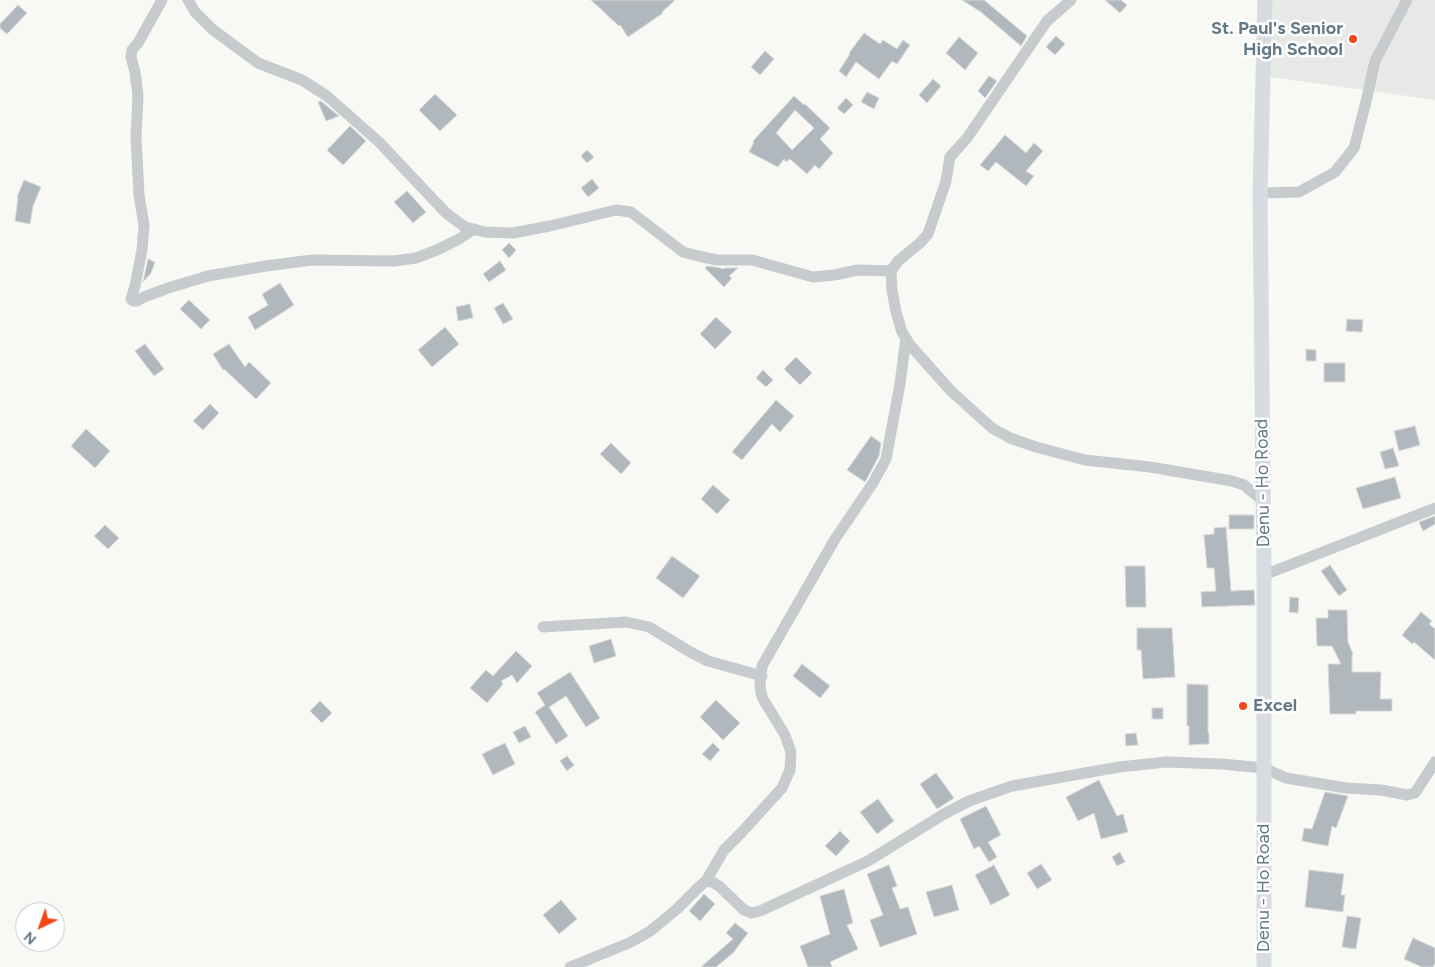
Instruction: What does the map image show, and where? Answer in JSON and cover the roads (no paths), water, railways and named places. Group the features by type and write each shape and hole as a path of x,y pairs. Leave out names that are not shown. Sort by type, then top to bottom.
{"main road":[{"name":"Denu - Ho Road","path":"1264,967 1264,575 1260,193 1265,0"}],"street":[{"path":"162,0 138,43 132,50 131,56 138,96 136,137 139,194 144,225 142,250 131,299 133,301 208,276 266,266 312,260 394,261 416,258 437,250 474,229"},
{"path":"188,0 195,12 212,29 258,63 302,80 327,96 379,142 446,213 465,227 484,232 513,233 616,210 631,212 683,252 698,256 717,260 752,260 813,278 858,270 891,271"},
{"path":"1071,0 1046,21 966,138 950,157 946,181 928,234 891,271 892,290 902,332 951,391 992,428 1010,438 1085,460 1150,467 1232,481 1244,485 1263,501"},
{"path":"1260,193 1299,192 1335,172 1354,148 1374,62 1407,0"},
{"path":"570,967 629,943 649,932 677,909 706,881 724,850 782,788 790,770 790,752 786,735 761,693 762,666 835,540 873,483 886,459 900,384 906,338"},
{"path":"1264,575 1435,508"},
{"path":"543,627 626,622 650,627 708,661 762,676"},
{"path":"706,881 719,886 744,910 752,913 760,911 868,861 944,814 969,801 1012,786 1119,767 1166,762 1264,768 1286,778 1346,788 1381,790 1407,795 1415,793 1435,762"}],"place":[{"name":"St. Paul's Senior High School","path":"1353,39"},
{"name":"Excel","path":"1243,706"}]}
